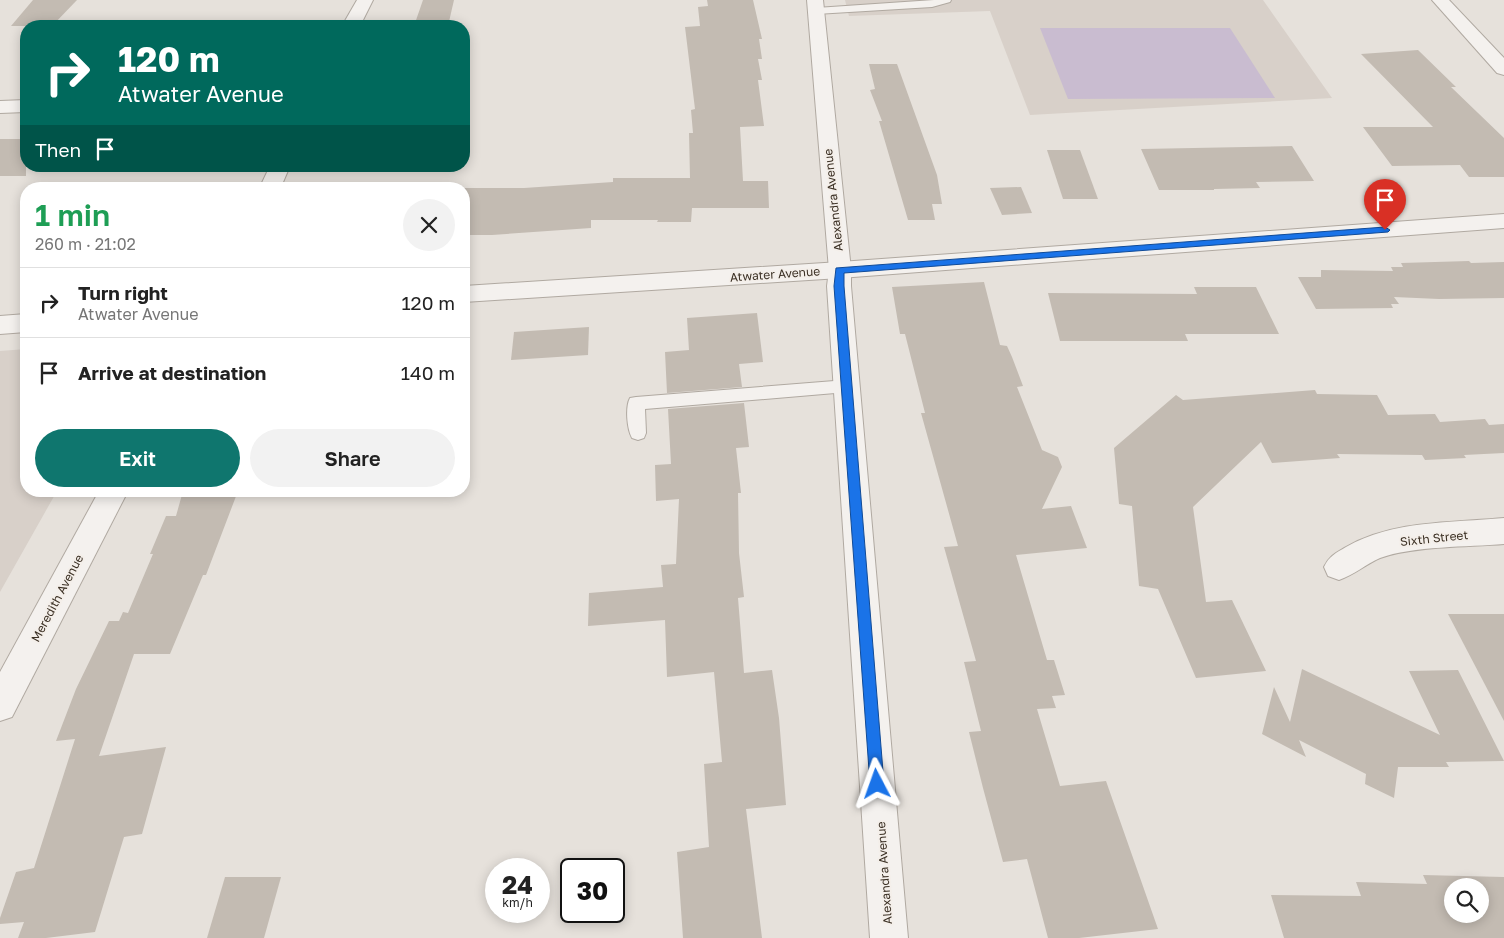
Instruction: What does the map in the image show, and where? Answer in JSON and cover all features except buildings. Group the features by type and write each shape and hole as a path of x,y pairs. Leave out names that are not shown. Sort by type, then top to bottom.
{"street":[{"path":"354,20 365,0"},
{"path":"1440,0 1504,69"},
{"name":"Alexandra Avenue","path":"816,5 840,270 839,286 889,938"},
{"path":"0,107 20,106"},
{"name":"Atwater Avenue","path":"470,294 840,270 1504,221"},
{"path":"0,325 20,323"},
{"name":"Meredith Avenue","path":"0,705 111,497"},
{"name":"Sixth Street","path":"1339,567 1373,548 1408,539 1504,531"}],"lane":[{"path":"816,5 932,4 946,0"},
{"path":"638,433 636,403 847,386"}],"shaded area":[{"path":"845,0 1263,0 1332,98 1030,115 990,11 849,16"},
{"path":"1040,28 1230,28 1275,98 1068,99"},
{"path":"20,349 20,497 54,497 0,592 0,351"}],"route":[{"path":"877,784 839,286 840,270 1385,230"}]}
